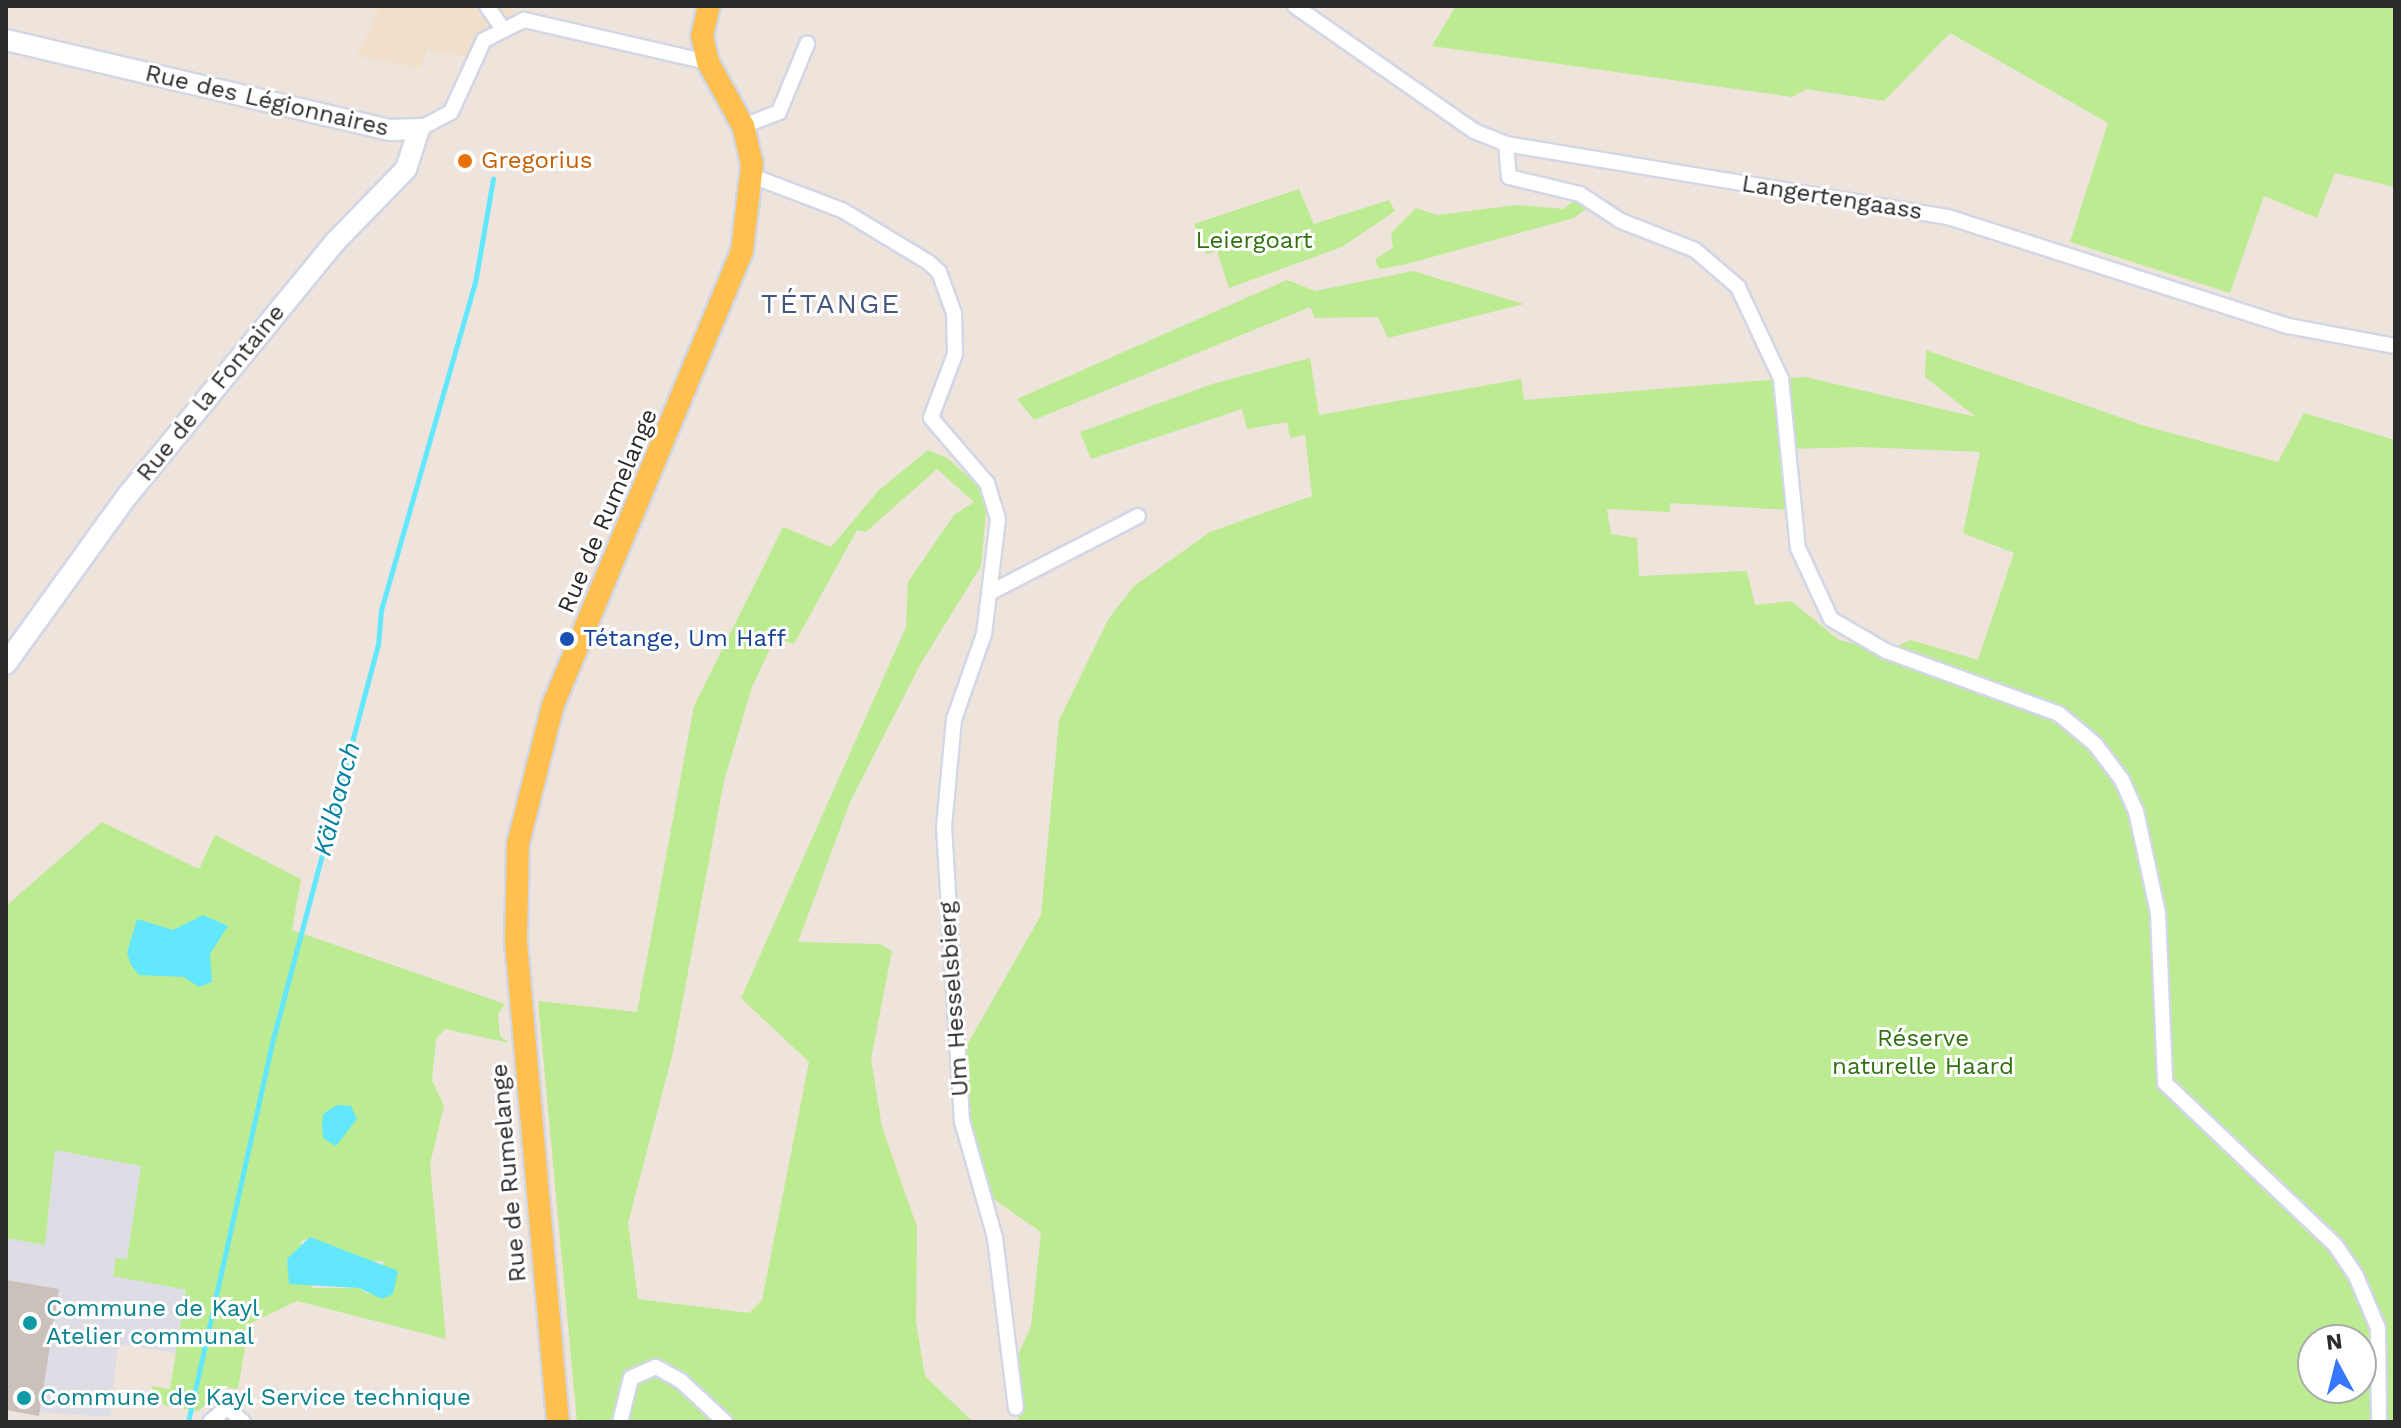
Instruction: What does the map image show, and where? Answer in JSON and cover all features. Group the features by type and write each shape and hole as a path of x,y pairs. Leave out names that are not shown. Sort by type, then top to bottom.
{"main road":[{"path":"708,62 702,36 709,6"},
{"name":"Rue de Rumelange","path":"558,1422 516,939 518,844 553,705 742,251 752,176 743,126 708,62"}],"street":[{"path":"487,6 501,26 524,20 560,24 708,62"},
{"name":"Langertengaass","path":"1295,6 1474,131 1506,144 1948,217 2288,326 2395,346"},
{"name":"Rue des Légionnaires","path":"6,40 390,130 419,129 451,112 471,58 501,26"},
{"path":"743,126 767,122 779,112 807,44"},
{"name":"Rue de la Fontaine","path":"6,664 127,496 335,242 406,169 419,129"},
{"path":"1506,144 1509,177 1580,194 1621,221 1695,250 1738,287 1781,379 1798,548 1831,619 1886,651 2059,714 2095,744 2122,780 2136,811 2158,913 2165,1083 2319,1230 2356,1276 2380,1341 2379,1422"},
{"name":"Um Hesselsbierg","path":"752,176 842,210 939,272 958,333 931,418 987,483 998,519 993,591 954,719 944,827 962,1121 1000,1264 1016,1408"},
{"path":"993,591 1138,516"},
{"path":"620,1422 631,1378 656,1367 681,1381 725,1422"},
{"path":"210,1422 227,1407 243,1422"}],"shaded area":[{"path":"380,6 509,6 524,20 471,58 427,49 420,68 357,56"},
{"path":"55,1150 141,1166 127,1260 114,1276 186,1289 176,1353 118,1344 110,1417 6,1410 6,1238 45,1245"}],"green space":[{"path":"1456,6 2395,6 2395,187 2335,173 2317,218 2264,196 2230,293 2070,242 2108,123 1950,33 1884,101 1806,89 1792,97 1432,46"},
{"name":"Leiergoart","path":"1299,189 1314,224 1389,200 1395,211 1342,247 1229,288 1217,251 1206,254 1194,224"},
{"path":"1580,194 1594,203 1574,218 1403,265 1379,269 1375,259 1393,248 1391,233 1416,208 1437,215 1517,205 1564,209"},
{"path":"1413,271 1524,304 1388,338 1378,317 1315,318 1310,307 1034,420 1017,399 1287,280 1315,291"},
{"name":"Réserve naturelle Haard","path":"1926,350 2145,426 2278,462 2304,413 2395,440 2395,1422 1019,1422 1009,1375 1031,1326 1041,1232 982,1191 958,1061 1041,915 1059,720 1109,618 1134,586 1210,532 1312,496 1305,435 1290,438 1287,422 1247,429 1242,409 1091,459 1080,432 1212,384 1310,358 1319,415 1521,379 1524,400 1805,377 1976,417 1925,377","holes":["1861,447 1980,452 1963,533 2014,553 1978,660 1911,640 1886,651 1839,640 1791,601 1755,605 1747,571 1639,576 1637,538 1611,534 1607,509 1670,512 1670,503 1790,510 1790,449"]},
{"path":"928,450 947,458 979,486 986,512 981,566 920,665 850,802 798,942 880,944 892,951 871,1059 882,1127 917,1227 916,1322 925,1376 973,1422 577,1422 538,1001 637,1012 694,706 783,527 831,547 879,490","holes":["937,469 974,502 954,515 908,582 906,627 741,998 809,1062 762,1300 749,1313 638,1299 628,1223 673,1052 724,781 752,687 775,638 794,644 857,530 866,532"]},
{"path":"102,822 199,869 215,835 301,879 292,930 505,1004 498,1014 500,1036 509,1043 445,1029 436,1039 432,1080 444,1106 430,1164 446,1339 297,1301 249,1324 238,1389 225,1387 198,1411 167,1406 154,1399 152,1386 170,1389 186,1290 113,1276 116,1258 127,1259 141,1166 55,1150 45,1245 6,1238 6,906","holes":["310,1238 364,1262 384,1261 368,1294 359,1288 312,1288 301,1241"]}],"water":[{"path":"203,915 228,926 210,954 212,982 199,987 184,977 139,975 127,953 137,919 173,930"},
{"path":"337,1105 351,1106 357,1119 336,1146 323,1138 322,1127 323,1114"},
{"path":"310,1237 398,1271 393,1294 382,1299 359,1288 289,1284 287,1259"}],"building":[{"name":"Commune de Kayl Atelier communal","path":"6,1280 59,1289 39,1416 6,1410"}],"waterway":[{"name":"Kälbaach","path":"188,1422 274,1035 378,645 381,610 475,283 493,179"}],"place":[{"name":"Gregorius","path":"465,161"},
{"name":"Tétange, Um Haff","path":"567,639"},
{"name":"Commune de Kayl Atelier communal","path":"30,1323"},
{"name":"Commune de Kayl Service technique","path":"24,1398"}],"district":[{"name":"TÉTANGE","path":"831,304"}]}
